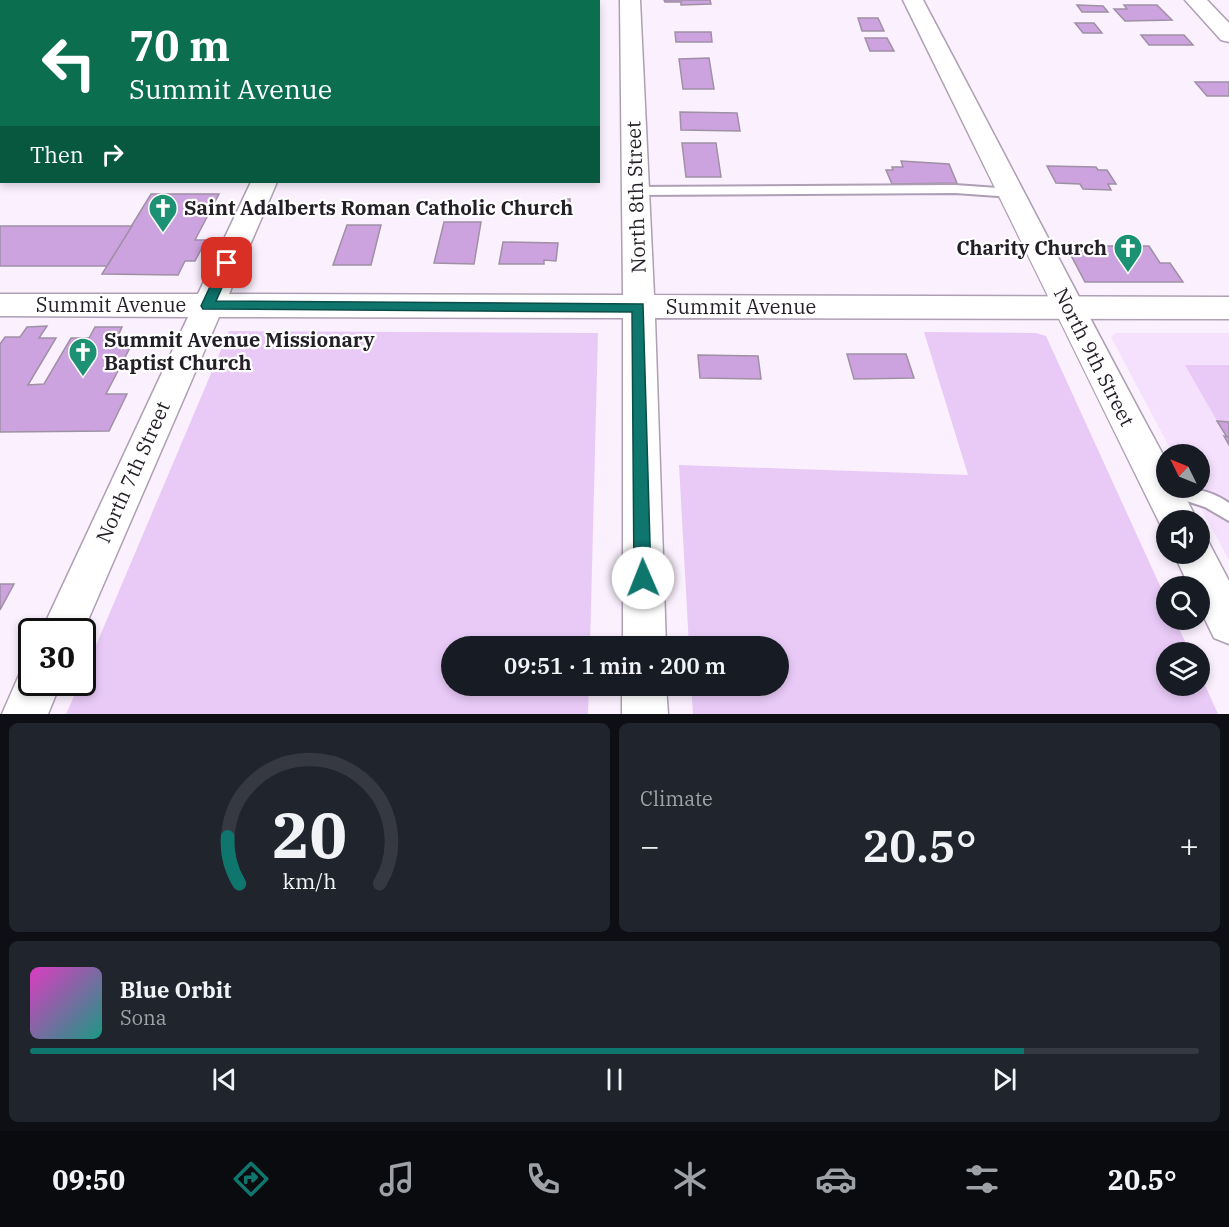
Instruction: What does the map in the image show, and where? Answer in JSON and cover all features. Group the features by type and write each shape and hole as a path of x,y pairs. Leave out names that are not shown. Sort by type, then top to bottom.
{"street":[{"name":"North 8th Street","path":"630,0 639,307 644,636"},
{"name":"North 9th Street","path":"913,0 1012,193 1066,307 1156,467"},
{"path":"1195,0 1229,35"},
{"name":"North 7th Street","path":"68,618 264,183"},
{"name":"Summit Avenue","path":"0,305 1229,308"},
{"path":"1199,564 1229,624"},
{"path":"25,714 33,696"},
{"path":"644,696 645,714"}],"lane":[{"path":"635,191 955,189 1012,193"},
{"path":"1203,498 1229,513"}],"shaded area":[{"path":"229,331 598,333 590,636 441,636 441,696 589,696 588,714 66,714 74,696 96,696 96,645"},
{"path":"924,332 1036,333 1046,336 1156,577 1156,630 1180,630 1185,642 1156,642 1156,696 1210,696 1218,714 693,714 692,696 789,696 789,636 688,636 679,465 968,475"},
{"path":"1115,333 1229,333 1229,560 1210,525 1210,510 1202,510 1195,498 1210,498 1210,444 1168,444 1111,337"},
{"path":"1185,365 1229,365 1229,422 1217,421"}],"building":[{"path":"664,0 710,0 711,4 681,5 681,2 665,2"},
{"path":"1077,5 1103,6 1108,12 1082,12"},
{"path":"1124,5 1157,5 1172,20 1125,21 1114,9 1127,9"},
{"path":"858,18 878,18 884,31 862,31"},
{"path":"1075,23 1094,23 1102,33 1083,33"},
{"path":"675,32 711,32 712,42 676,42"},
{"path":"1141,35 1184,35 1193,45 1149,45"},
{"path":"865,38 887,38 894,51 870,51"},
{"path":"709,58 714,89 683,89 679,59"},
{"path":"1195,82 1229,82 1229,96 1207,96"},
{"path":"680,112 737,113 740,131 681,130"},
{"path":"682,143 716,143 721,177 686,177"},
{"path":"901,161 949,164 957,183 892,184 886,170 893,170 892,167 903,167"},
{"path":"1047,166 1096,167 1098,170 1107,170 1116,184 1108,184 1111,190 1083,189 1080,184 1056,183"},
{"name":"Saint Adalberts Roman Catholic Church","path":"151,194 219,194 195,240 206,240 195,261 185,261 178,275 102,274"},
{"path":"560,199 570,199 570,208 559,208"},
{"path":"444,222 481,222 474,264 434,263"},
{"path":"347,225 381,225 371,265 333,265"},
{"path":"0,226 132,226 107,266 0,266"},
{"path":"503,242 558,243 556,261 544,260 544,264 499,264"},
{"name":"Charity Church","path":"1066,246 1149,246 1160,263 1170,263 1183,282 1085,282"},
{"path":"47,326 39,338 56,338 28,385 44,384 71,338 89,338 95,327 122,327 117,338 135,338 106,394 127,394 109,431 0,432 0,344 5,337 20,337 27,327"},
{"path":"847,354 906,354 914,378 854,379"},
{"path":"698,355 758,356 761,379 700,378"},
{"path":"1217,421 1229,422 1229,445 1224,436 1227,437"},
{"path":"0,584 14,584 0,610"}],"place":[{"name":"Saint Adalberts Roman Catholic Church","path":"163,234"},
{"name":"Charity Church","path":"1128,274"},
{"name":"Summit Avenue Missionary Baptist Church","path":"83,378"}],"route":[{"path":"227,263 207,306 639,307 643,578"}]}
